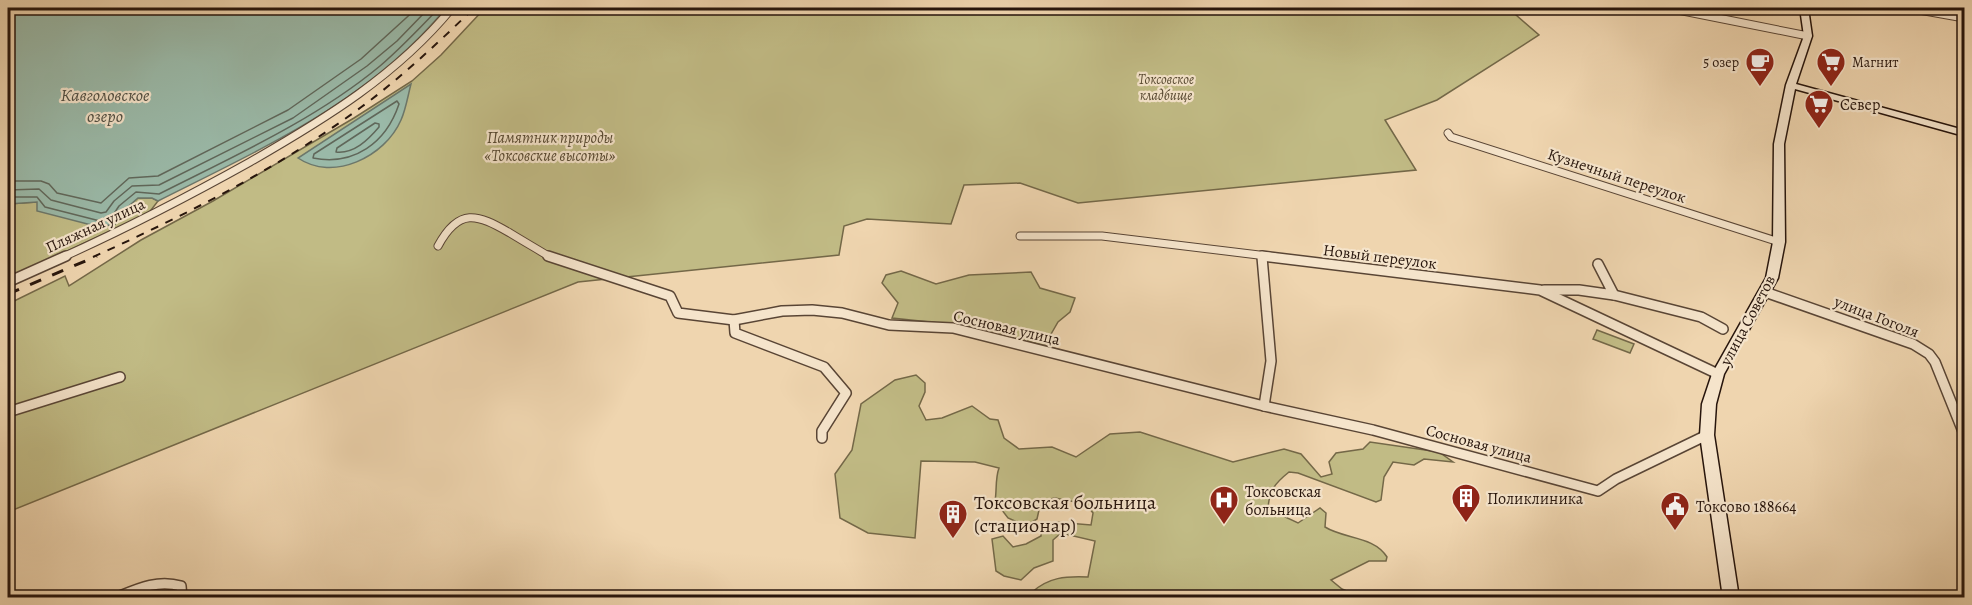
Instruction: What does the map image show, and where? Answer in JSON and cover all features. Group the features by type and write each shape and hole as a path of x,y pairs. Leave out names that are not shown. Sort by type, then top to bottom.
{"main road":[{"name":"улица Советов","path":"1731,597 1707,435 1709,404 1718,374 1772,278 1779,242 1777,162 1791,85 1808,36 1804,8"},
{"path":"1791,85 1965,133"}],"street":[{"name":"Пляжная улица","path":"8,282 163,210 341,108 421,42 453,8"},
{"path":"1668,8 1808,36"},
{"path":"1908,8 1965,18"},
{"name":"Кузнечный переулок","path":"1448,133 1451,137 1779,242"},
{"name":"Сосновая улица","path":"438,246 445,233 457,222 468,217 484,218 555,260 670,296 678,313 734,320 782,311 812,310 842,313 889,325 953,328 1264,406 1373,430 1598,491 1617,479 1707,435"},
{"name":"Новый переулок","path":"1020,236 1102,236 1540,290 1718,374"},
{"path":"1262,257 1271,361 1264,406"},
{"path":"1598,264 1614,295"},
{"path":"1540,290 1579,290 1614,295 1701,317 1723,329"},
{"name":"улица Гоголя","path":"1765,292 1913,344 1929,354 1942,376 1965,434"},
{"path":"734,320 735,333 824,367 846,393 822,430 822,438"},
{"path":"8,412 120,377"},
{"path":"115,597 151,584 170,581 181,586 182,597"}],"green space":[{"name":"Памятник природы «Токсовские высоты»","path":"485,8 1508,8 1539,35 1437,100 1385,120 1416,170 1078,203 1020,183 964,185 951,224 867,219 844,226 839,255 578,282 8,512 8,304 65,276 69,286 141,240 213,201 354,118 412,81 441,55"},
{"path":"138,198 152,198 158,201 148,214 8,278 8,204 37,202 99,227 115,224 123,211"},
{"path":"901,271 936,284 969,275 1031,272 1040,288 1075,298 1070,312 1058,322 1043,348 958,325 892,318 898,303 882,283 886,275"},
{"path":"1597,330 1634,344 1630,353 1593,339"},
{"path":"916,375 925,383 925,392 919,406 926,420 942,418 972,406 990,419 998,420 1004,438 1019,449 1052,447 1076,457 1110,434 1140,432 1233,462 1284,449 1301,454 1321,477 1332,474 1329,462 1336,453 1363,449 1370,442 1439,452 1453,462 1424,459 1414,465 1393,462 1384,477 1381,500 1376,502 1298,473 1289,472 1273,488 1268,509 1298,523 1320,508 1326,513 1325,527 1367,541 1387,557 1386,561 1369,561 1331,580 1342,589 1363,598 1032,597 1031,593 1051,581 1065,577 1088,577 1095,541 1061,533 1053,540 1053,561 1034,568 1021,580 1004,576 996,571 992,539 1003,536 1013,547 1026,544 1041,536 1041,527 1055,522 1091,525 1093,513 1086,504 1055,498 1041,501 1037,519 1026,526 1008,518 995,501 999,468 975,462 921,461 915,538 868,533 840,518 835,474 852,450 861,404 895,380"}],"water":[{"name":"Кавголовское озеро","path":"8,8 446,8 416,41 384,70 313,120 237,162 158,201 152,198 138,198 123,211 115,224 99,227 37,211 37,202 8,204"},
{"path":"411,84 401,120 383,145 371,155 357,162 327,167 312,165 298,158"}],"railway":[{"path":"93,257 237,186 340,123 424,55 474,8"},
{"path":"8,294 97,256"}],"place":[{"name":"5 озер","path":"1760,88"},
{"name":"Магнит","path":"1831,88"},
{"name":"Север","path":"1819,130"},
{"name":"Поликлиника","path":"1466,524"},
{"name":"Токсовская больница","path":"1224,526"},
{"name":"Токсово 188664","path":"1675,532"},
{"name":"Токсовская больница (стационар)","path":"953,540"}],"park label":[{"name":"Токсовское кладбище","path":"1166,88"}]}
